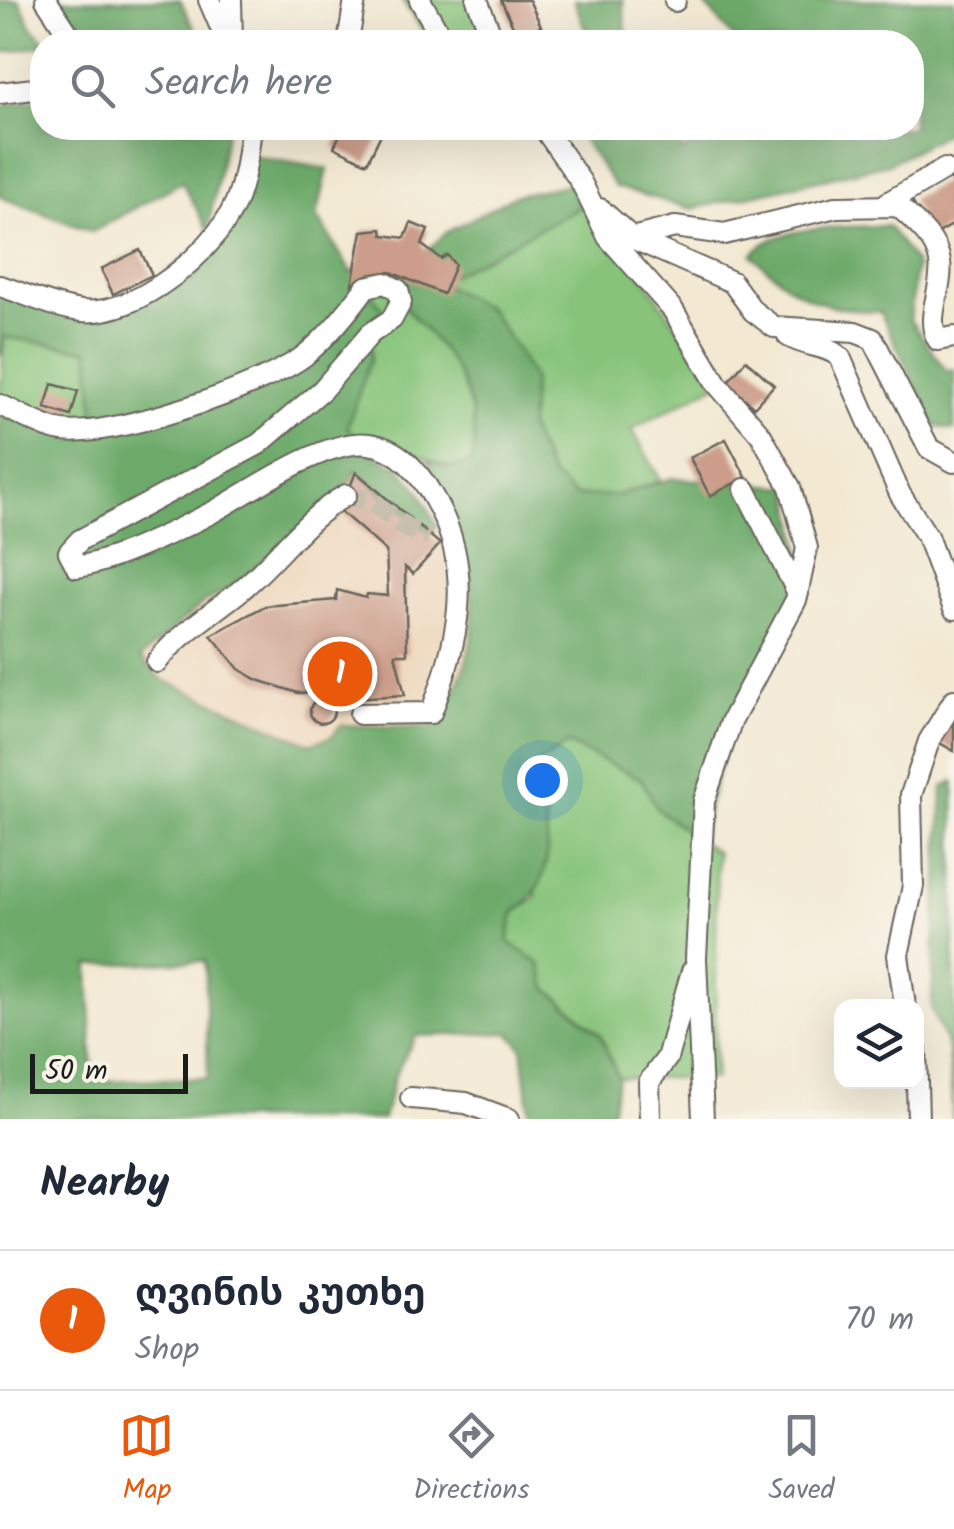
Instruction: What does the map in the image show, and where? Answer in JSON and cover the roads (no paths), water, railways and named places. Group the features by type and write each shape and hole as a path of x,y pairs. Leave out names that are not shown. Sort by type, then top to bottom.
{"street":[{"path":"46,0 66,30"},
{"path":"209,0 224,30"},
{"path":"230,30 231,0"},
{"path":"350,30 355,0"},
{"path":"420,0 437,30"},
{"path":"477,0 489,30"},
{"path":"0,93 30,89"},
{"path":"0,286 47,295 81,311 114,310 183,270 213,238 234,204 248,140"},
{"path":"552,140 591,201 608,237 673,310 717,384 761,435 790,487 808,548 798,593 731,722 712,773 700,841 696,958 704,1119"},
{"path":"887,203 945,170"},
{"path":"591,201 632,238 732,282 753,311 774,327 802,344 830,349 840,356 892,465 900,494 927,536 954,609"},
{"path":"632,238 675,227 724,234 836,207 887,203 898,206 922,228 940,258 932,326 938,340 954,337"},
{"path":"0,405 58,430 96,431 168,413 259,380 302,358 339,324 366,287 386,284 398,290 401,302 392,318 371,333 322,390 259,444 80,540 69,552 71,562 78,566 98,563 206,515 299,464 350,444 390,450 428,486 439,533 460,566 460,611 446,676 431,713 360,714"},
{"path":"774,327 854,332 874,339 929,448 954,462"},
{"path":"745,489 798,593"},
{"path":"157,662 182,635 242,590 313,516 346,495"},
{"path":"904,999 898,955 913,886 911,795 929,740 953,702"},
{"path":"650,1119 650,1082 668,1058 696,958"},
{"path":"917,1089 918,1119"},
{"path":"412,1098 466,1104 509,1119"}],"tunnel":[{"path":"346,495 375,504 407,528 429,536"}],"place":[{"name":"ღვინის კუთხე","path":"340,674"}]}
